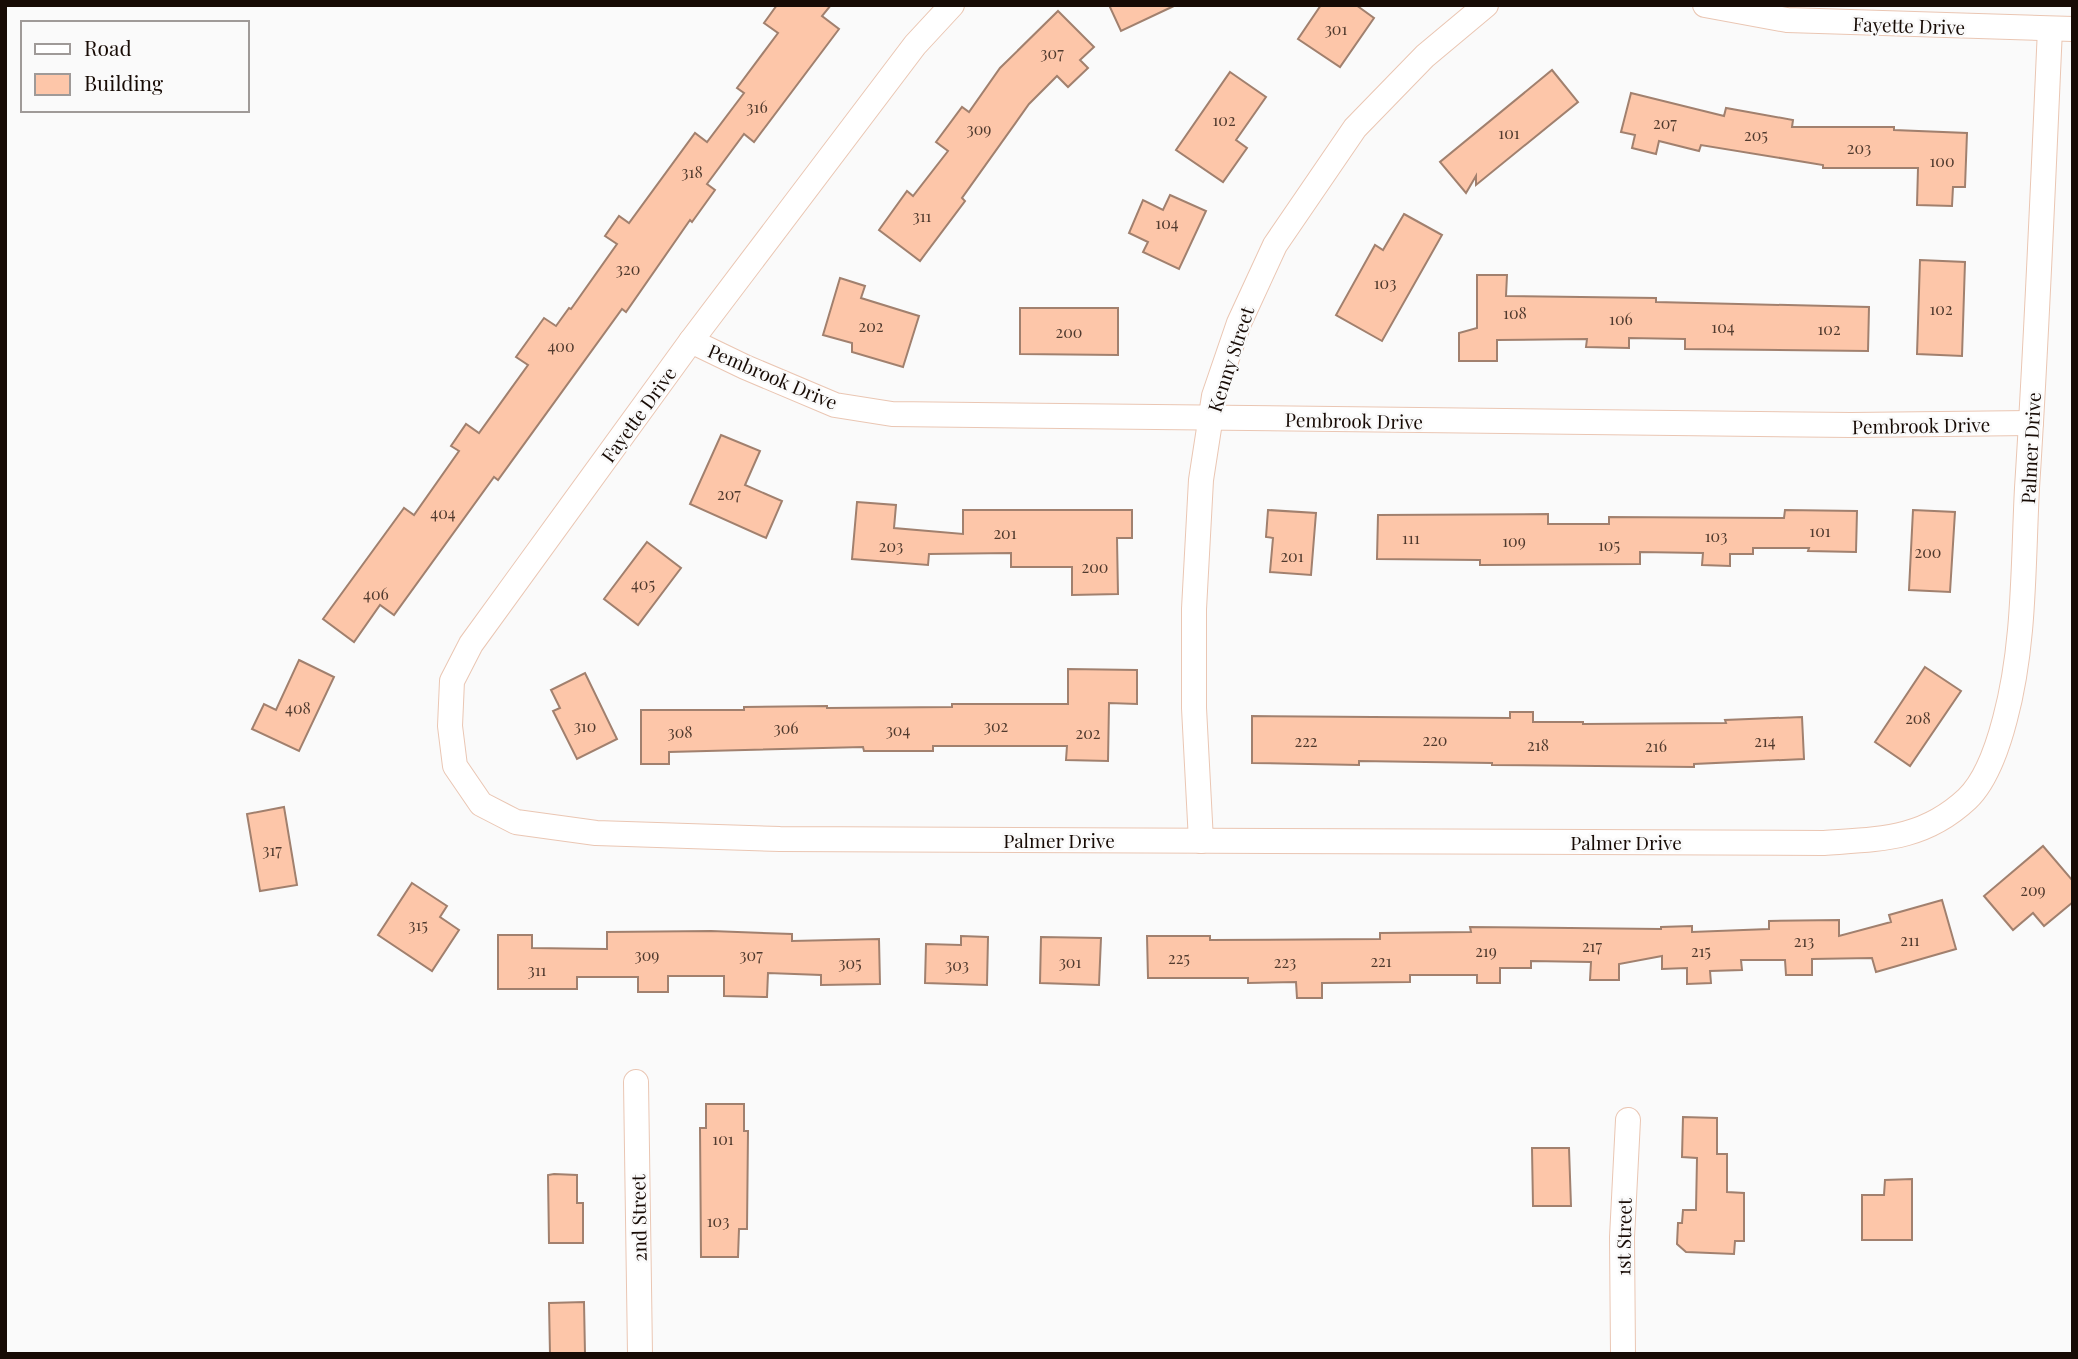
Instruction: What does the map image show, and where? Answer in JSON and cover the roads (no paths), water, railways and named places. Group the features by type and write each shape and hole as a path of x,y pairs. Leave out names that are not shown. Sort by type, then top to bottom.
{"street":[{"name":"Fayette Drive","path":"495,812 481,804 455,765 450,726 452,681 471,644 691,341 915,45 951,5"},
{"name":"Kenny Street","path":"1201,841 1194,708 1194,609 1201,480 1214,396 1239,323 1275,245 1355,128 1425,56 1486,5"},
{"name":"Fayette Drive","path":"1705,5 1787,20 1910,15 2061,29"},
{"name":"Palmer Drive","path":"495,812 516,822 617,833 780,839 1824,843 1894,838 1931,826 1968,799 1985,775 2005,720 2017,656 2031,423 2061,29"},
{"name":"Pembrook Drive","path":"691,341 835,405 892,414 1851,425 2031,423"},
{"name":"2nd Street","path":"636,1082 640,1354"},
{"name":"1st Street","path":"1623,1354 1622,1237 1628,1120"}]}
